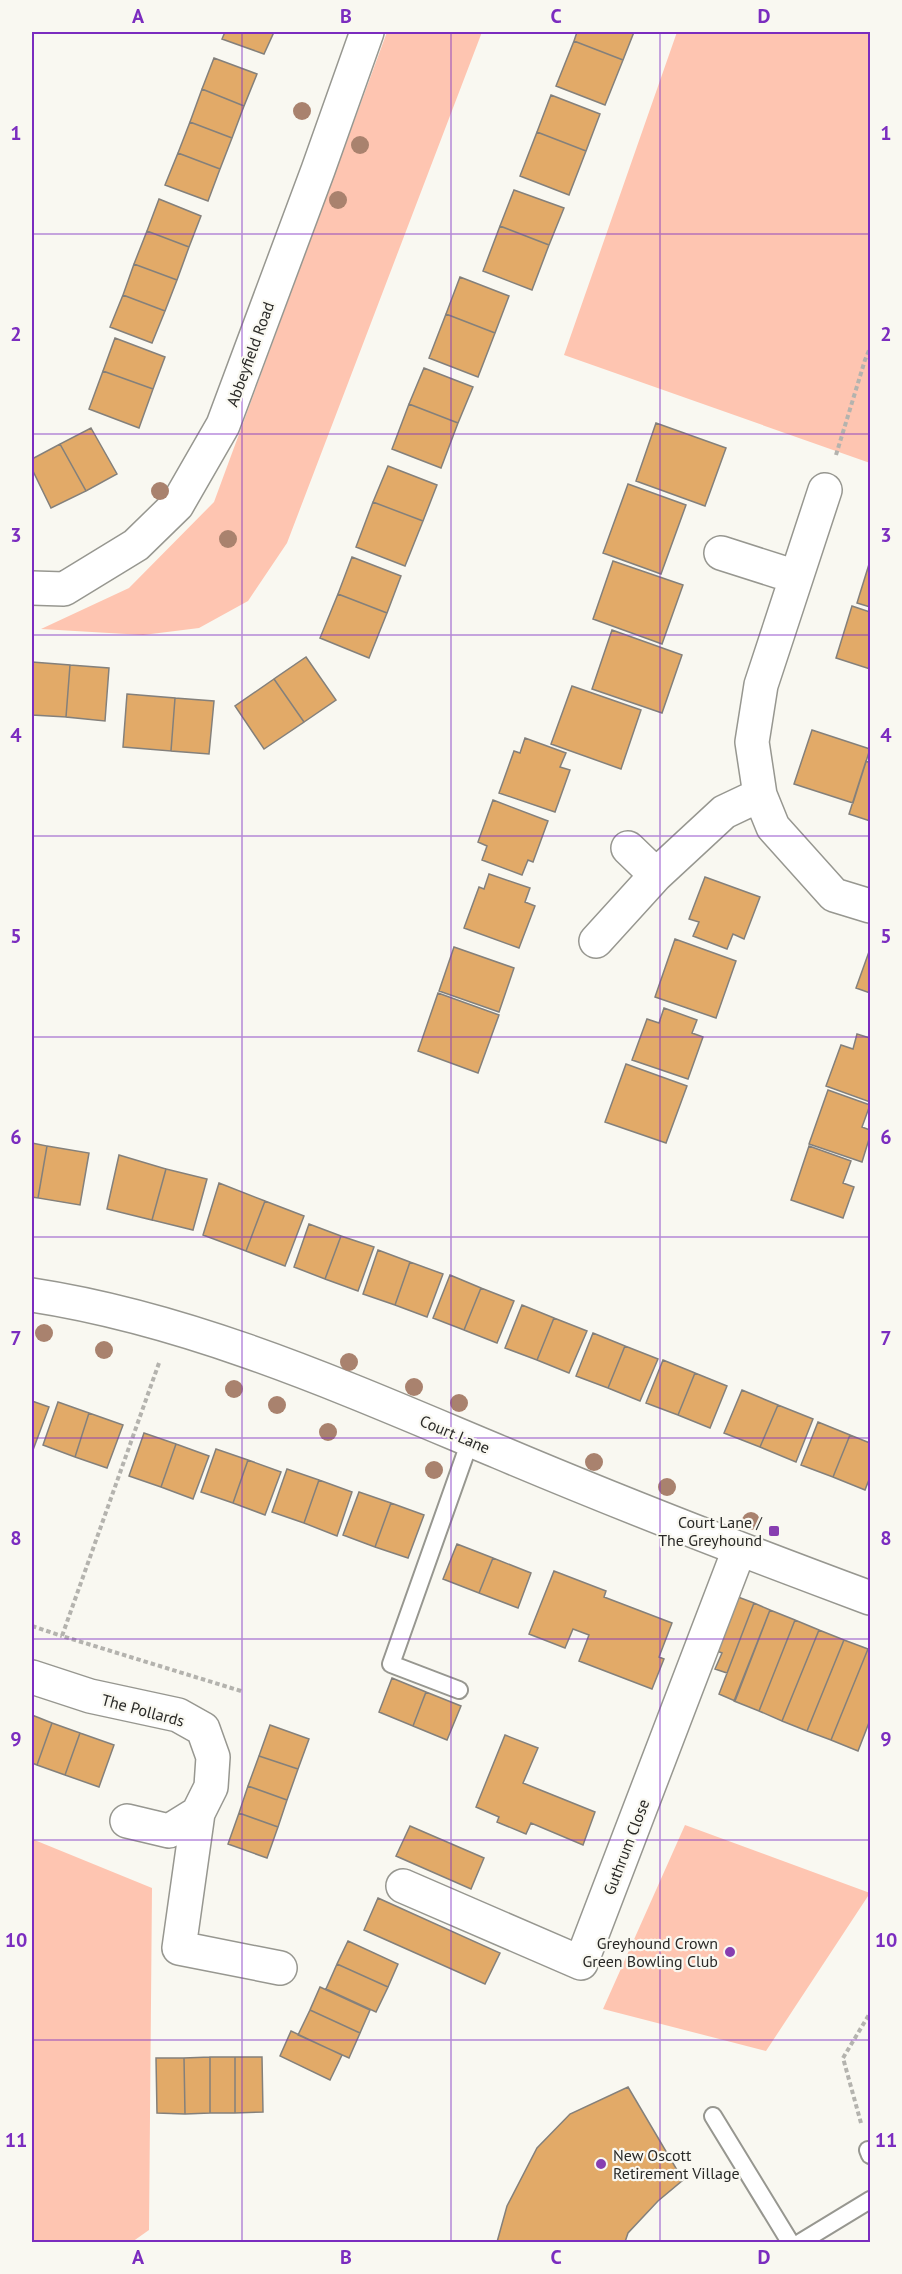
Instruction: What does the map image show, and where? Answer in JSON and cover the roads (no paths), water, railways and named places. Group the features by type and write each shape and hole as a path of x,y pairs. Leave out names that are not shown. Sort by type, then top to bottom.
{"street":[{"name":"Abbeyfield Road","path":"32,588 64,589 135,545 177,505 223,425 367,32"},
{"path":"825,490 760,686 752,742 760,795 773,826 834,895 870,906"},
{"path":"721,553 796,577"},
{"path":"596,941 656,875 724,812 760,795"},
{"path":"628,848 656,875"},
{"name":"Court Lane","path":"32,1295 64,1300 172,1325 334,1384 739,1550 870,1598"},
{"name":"Guthrum Close","path":"403,1886 581,1963 739,1550"},
{"name":"The Pollards","path":"32,1677 90,1696 178,1716 203,1729 213,1756 211,1787 198,1813 179,1948 279,1968"},
{"path":"127,1821 169,1831 198,1813"}],"lane":[{"path":"459,1690 391,1664 471,1441"},
{"path":"713,2116 790,2242"},
{"path":"801,2242 870,2200"}],"place":[{"name":"Court Lane / The Greyhound","path":"774,1531"},
{"name":"Greyhound Crown Green Bowling Club","path":"730,1952"},
{"name":"New Oscott Retirement Village","path":"601,2164"}]}
